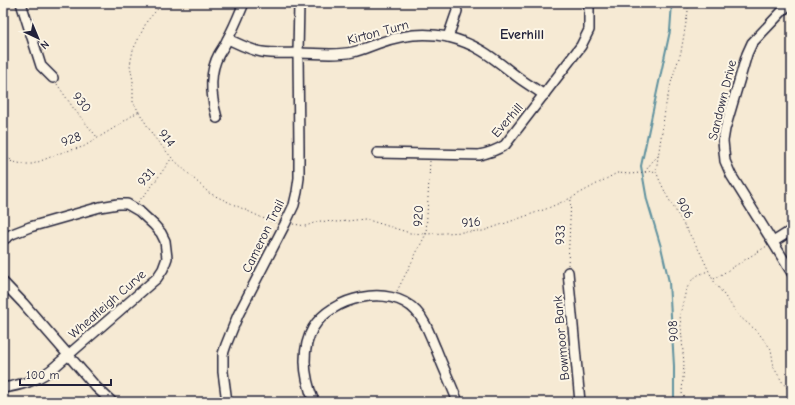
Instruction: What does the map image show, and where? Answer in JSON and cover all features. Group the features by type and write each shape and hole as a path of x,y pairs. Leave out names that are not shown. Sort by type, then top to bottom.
{"street":[{"path":"21,3 41,66 53,78"},
{"path":"217,118 212,96 215,63 228,40 244,3"},
{"name":"Cameron Trail","path":"227,402 222,372 226,345 238,315 288,224 294,205 299,178 299,3"},
{"name":"Everhill","path":"377,153 479,155 488,154 505,145 585,40 589,30 589,3"},
{"name":"Sandown Drive","path":"790,3 749,48 725,129 723,141 726,167 792,273"},
{"path":"448,38 456,11"},
{"name":"Kirton Turn","path":"228,40 262,52 277,54 345,54 363,50 380,42 397,37 429,35 448,38 476,46 544,95"},
{"path":"3,240 12,234 30,227 100,207 127,204 134,207"},
{"name":"Wheatleigh Curve","path":"3,388 28,383 41,377 157,278 166,263 167,248 161,233 134,207"},
{"path":"773,242 792,230"},
{"name":"Bowmoor Bank","path":"568,272 580,402"},
{"path":"3,282 28,308 102,393 112,402"},
{"path":"314,402 307,383 306,356 309,338 318,322 331,310 348,302 372,296 394,297 408,304 416,311 423,320 458,402"}],"path":[{"name":"914","path":"163,3 147,21 133,50 130,65 133,81 133,102 154,137 172,158 210,193 269,221 288,224"},
{"path":"656,171 666,104 681,52 688,3"},
{"name":"930","path":"53,78 74,109 97,138"},
{"name":"928","path":"3,161 34,164 63,152 83,147 139,111"},
{"name":"920","path":"394,297 426,234 431,153"},
{"path":"3,155 15,162"},
{"path":"644,172 659,156"},
{"name":"931","path":"134,207 172,158"},
{"name":"916","path":"288,224 306,226 319,221 338,222 365,219 410,233 426,234 483,232 546,209 617,174 656,171"},
{"name":"906","path":"656,171 664,190 700,252 713,280 740,317 757,332 771,349 774,368 792,394"},
{"name":"933","path":"568,272 571,198"},
{"path":"713,280 773,242"},
{"name":"908","path":"683,402 682,392 684,364 680,315 686,290 690,281 698,275 709,271"}],"waterway":[{"path":"672,3 670,31 641,166 647,200 661,247 669,282 674,366 674,402"}],"district":[{"name":"Everhill","path":"522,34"}]}
